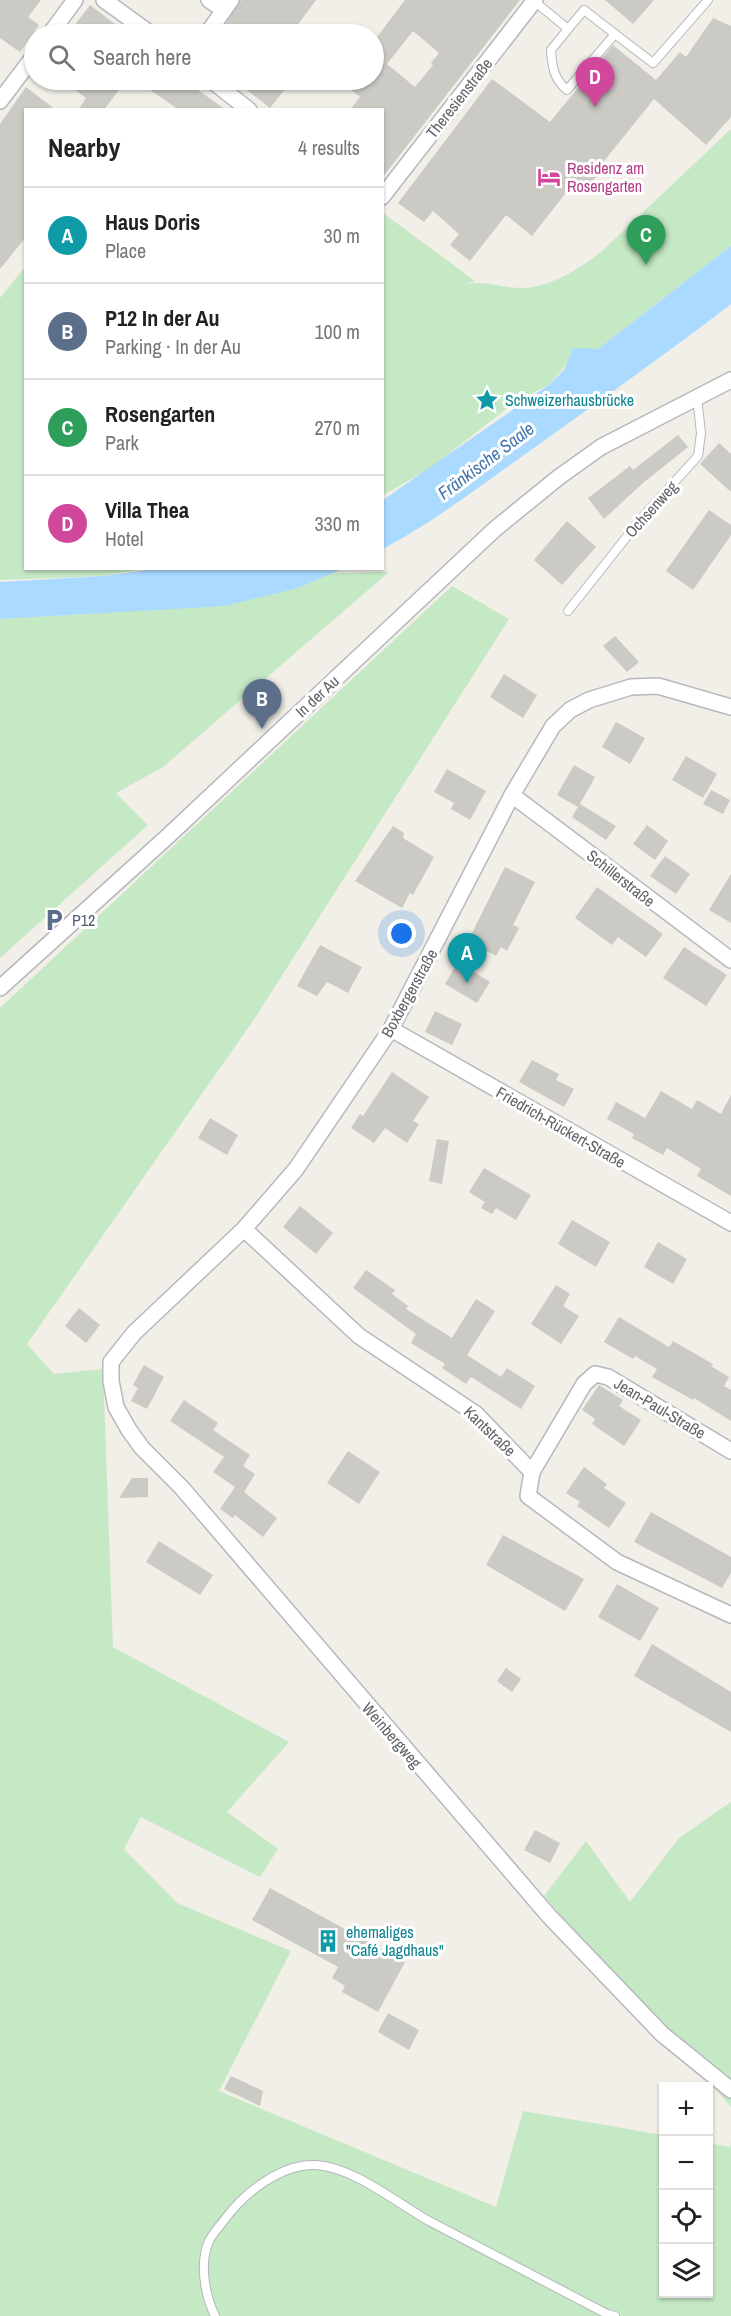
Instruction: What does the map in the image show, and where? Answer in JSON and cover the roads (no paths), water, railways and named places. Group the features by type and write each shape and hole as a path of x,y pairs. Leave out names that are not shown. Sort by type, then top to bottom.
{"street":[{"path":"57,24 75,0"},
{"path":"104,0 138,24"},
{"path":"209,0 227,5 214,24"},
{"name":"Theresienstraße","path":"384,193 534,1"},
{"path":"0,101 24,69"},
{"path":"224,90 246,108"},
{"name":"In der Au","path":"0,988 495,529 592,453 647,421 731,380"},
{"name":"Boxbergerstraße","path":"121,1348 244,1229 296,1169 391,1029 512,795 553,726 570,710 589,700 631,687 658,686 731,707"},
{"name":"Schillerstraße","path":"512,795 731,960"},
{"name":"Friedrich-Rückert-Straße","path":"391,1029 731,1223"},
{"name":"Kantstraße","path":"244,1229 359,1336 476,1414 532,1472"},
{"name":"Weinbergweg","path":"121,1348 111,1362 111,1381 116,1407 142,1448 182,1488 549,1916 662,2034 731,2090"},
{"name":"Jean-Paul-Straße","path":"532,1472 584,1384 595,1374 608,1377 731,1451"},
{"path":"532,1472 528,1496 617,1562 731,1615"}],"lane":[{"path":"615,34 567,90 559,83 552,66 551,50 584,10 653,63 708,0"},
{"path":"534,1 568,29"},
{"name":"Ochsenweg","path":"568,611 640,520 698,456 701,433 697,397"},
{"path":"215,2316 204,2262 209,2241 235,2205 254,2189 277,2176 314,2165 336,2168 428,2220 606,2314 615,2316"}],"water":[{"name":"Fränkische Saale","path":"731,246 731,304 477,489 384,548 384,499 550,384 564,370 573,348 598,349"},
{"path":"149,570 340,570 298,588 225,606 0,619 0,582 103,576"}],"place":[{"name":"Villa Thea","path":"595,107"},
{"name":"Residenz am Rosengarten","path":"549,177"},
{"name":"Rosengarten","path":"646,265"},
{"name":"Schweizerhausbrücke","path":"487,400"},
{"name":"P12 In der Au","path":"262,729"},
{"name":"P12","path":"54,920"},
{"name":"Haus Doris","path":"467,983"},
{"name":"ehemaliges \"Café Jagdhaus\"","path":"328,1941"}]}
